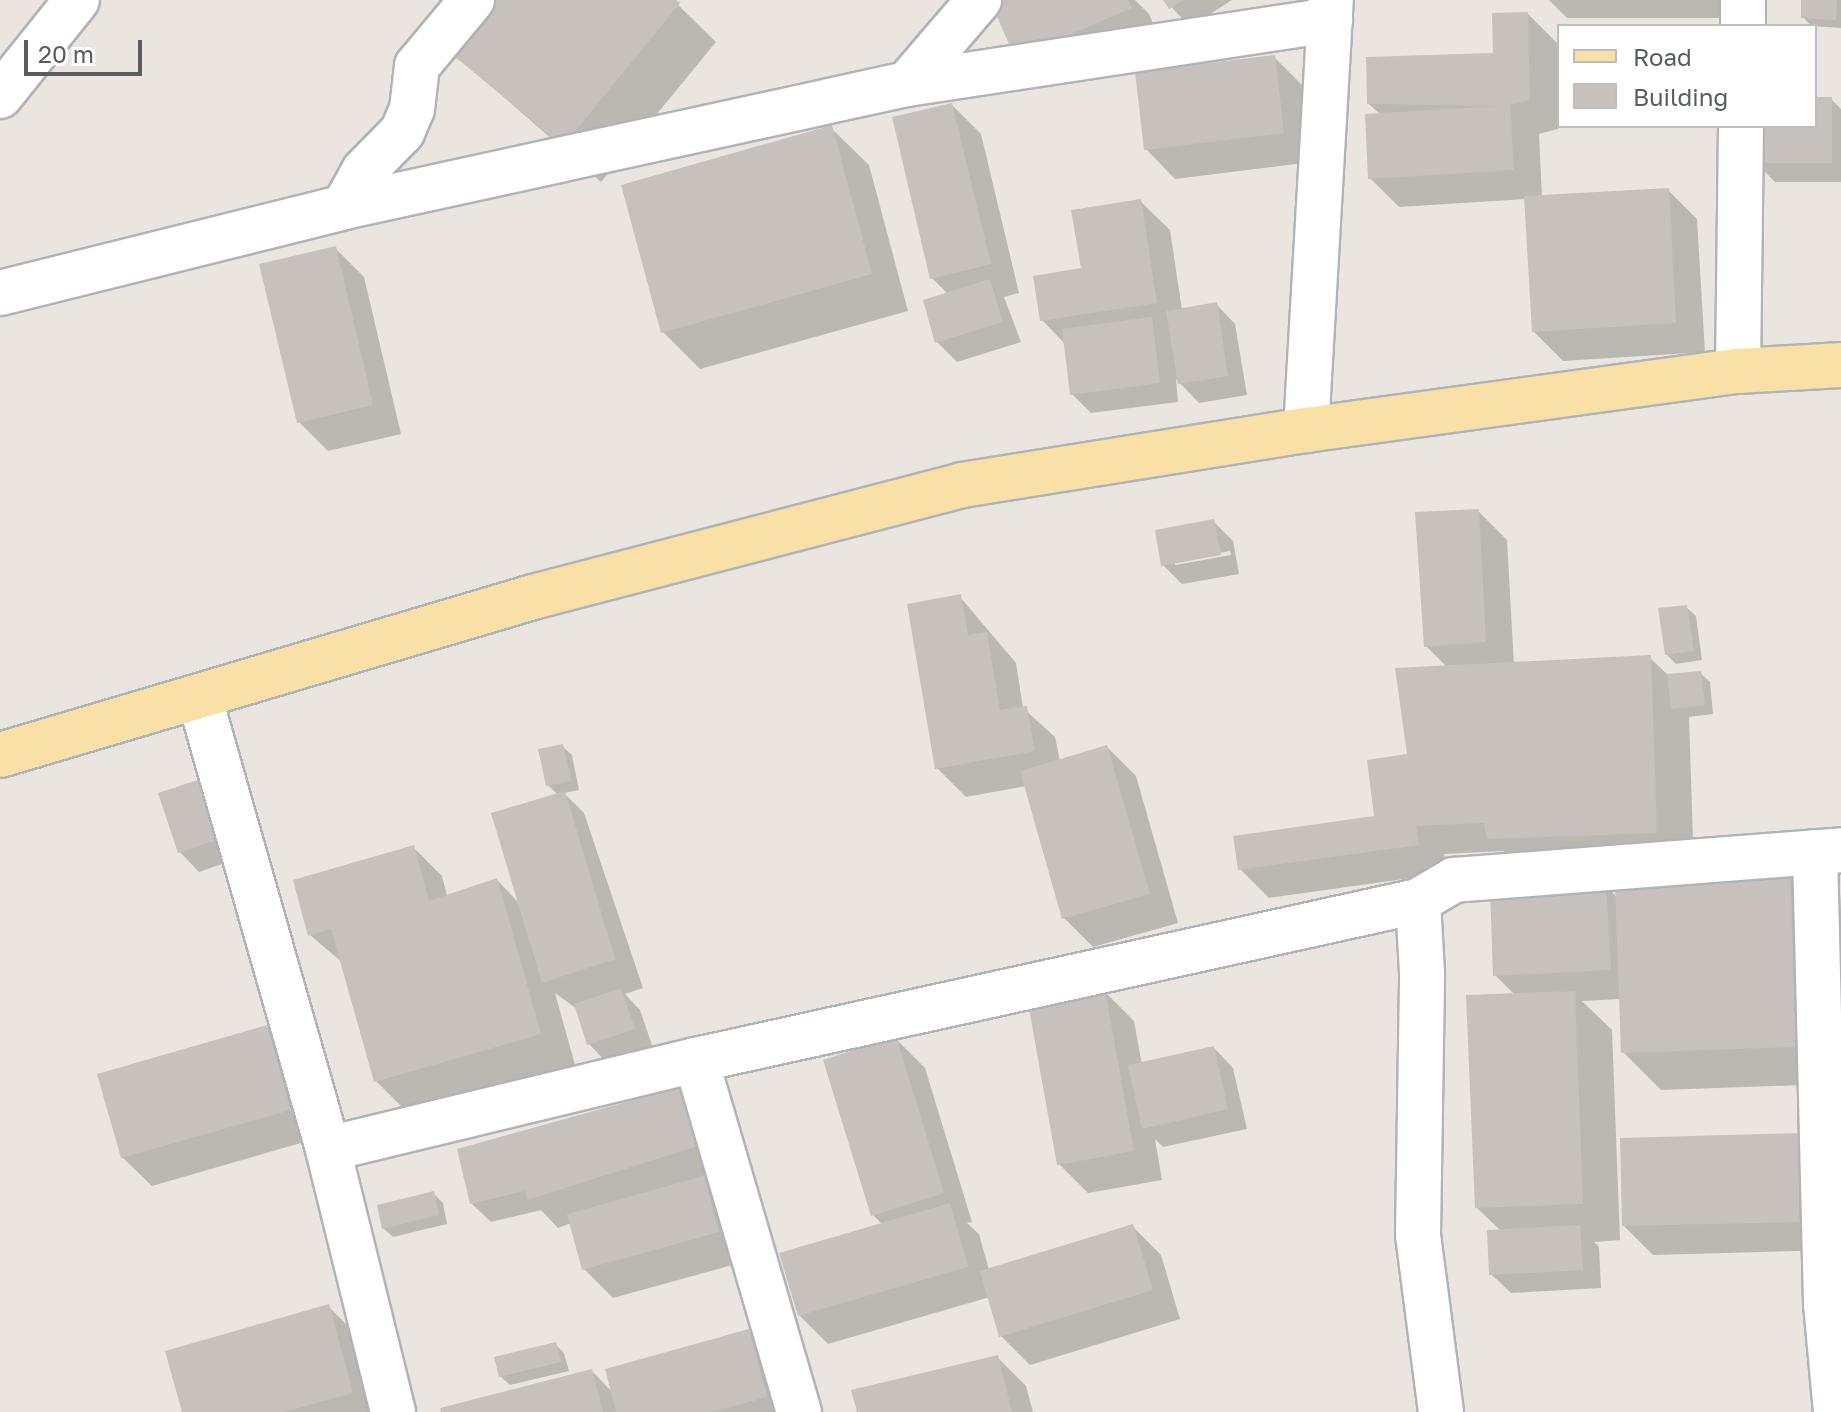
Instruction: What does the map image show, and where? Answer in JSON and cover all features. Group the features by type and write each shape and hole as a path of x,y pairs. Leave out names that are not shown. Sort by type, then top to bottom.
{"main road":[{"path":"0,755 533,597 962,485 1306,430 1738,371 1841,365"}],"street":[{"path":"0,96 77,0"},
{"path":"344,207 364,171 402,132 412,109 417,66 472,0"},
{"path":"907,84 979,0"},
{"path":"1743,0 1743,24"},
{"path":"0,293 344,207 907,84 1330,10 1306,430"},
{"path":"1738,371 1741,128"},
{"path":"199,696 328,1149 393,1412"},
{"path":"328,1149 696,1060 1418,901 1454,880 1828,851 1826,1304 1836,1412"},
{"path":"1418,901 1422,973 1418,1235 1441,1412"},
{"path":"696,1060 799,1412"}],"building":[{"path":"490,0 676,0 680,3 563,146 448,51"},
{"path":"990,0 1128,0 1132,8 1015,58"},
{"path":"1163,0 1183,0 1169,9"},
{"path":"1801,0 1837,0 1836,20 1801,18"},
{"path":"1528,12 1530,100 1510,105 1514,170 1368,179 1365,114 1501,106 1367,104 1366,57 1493,53 1492,13"},
{"path":"1275,55 1284,133 1144,150 1135,72"},
{"path":"1817,97 1832,97 1832,163 1753,163 1753,128 1817,128"},
{"path":"952,103 991,264 930,279 892,117"},
{"path":"832,125 872,274 661,333 621,185"},
{"path":"1669,188 1676,323 1532,332 1524,196"},
{"path":"1141,199 1157,303 1040,321 1033,276 1081,268 1071,210"},
{"path":"336,246 373,405 297,423 259,264"},
{"path":"990,279 1003,322 935,343 923,300"},
{"path":"1217,302 1228,376 1178,384 1166,311"},
{"path":"1152,317 1160,383 1070,395 1062,329"},
{"path":"1479,509 1486,642 1424,647 1415,512"},
{"path":"1214,519 1221,555 1161,566 1155,530"},
{"path":"961,594 968,635 987,632 1000,710 1027,706 1035,751 935,769 907,604"},
{"path":"1687,605 1694,651 1665,655 1658,608"},
{"path":"1651,655 1657,833 1487,839 1484,823 1416,826 1419,845 1238,870 1233,836 1374,816 1367,760 1407,754 1395,668"},
{"path":"1701,671 1705,705 1671,709 1667,674"},
{"path":"563,744 571,781 546,786 538,749"},
{"path":"1107,745 1150,894 1062,919 1020,771"},
{"path":"201,779 220,839 178,853 158,793"},
{"path":"565,791 615,959 542,983 491,813"},
{"path":"414,845 429,901 497,878 541,1034 374,1082 331,929 308,936 293,880"},
{"path":"1790,875 1796,1047 1621,1053 1615,882"},
{"path":"1606,884 1611,970 1493,976 1490,890"},
{"path":"621,988 635,1029 587,1045 574,1004"},
{"path":"1105,990 1134,1151 1057,1165 1028,1003"},
{"path":"1575,991 1583,1204 1475,1208 1466,995"},
{"path":"267,1025 291,1110 121,1158 97,1074"},
{"path":"896,1036 944,1193 871,1216 823,1060"},
{"path":"1214,1046 1228,1109 1142,1129 1128,1065"},
{"path":"680,1087 698,1146 527,1200 525,1191 470,1204 457,1149"},
{"path":"1801,1133 1803,1222 1622,1226 1620,1138"},
{"path":"704,1176 719,1232 582,1270 567,1214"},
{"path":"434,1191 439,1215 382,1229 377,1205"},
{"path":"950,1203 968,1267 798,1316 779,1253"},
{"path":"1133,1224 1153,1290 999,1337 980,1271"},
{"path":"1580,1225 1583,1270 1489,1275 1487,1230"},
{"path":"329,1304 353,1393 284,1412 182,1412 165,1351"},
{"path":"749,1329 767,1397 713,1412 616,1412 605,1369"},
{"path":"556,1342 561,1362 499,1377 494,1357"},
{"path":"998,1355 1012,1412 857,1412 851,1390"},
{"path":"592,1369 603,1412 441,1412 440,1408"}]}
